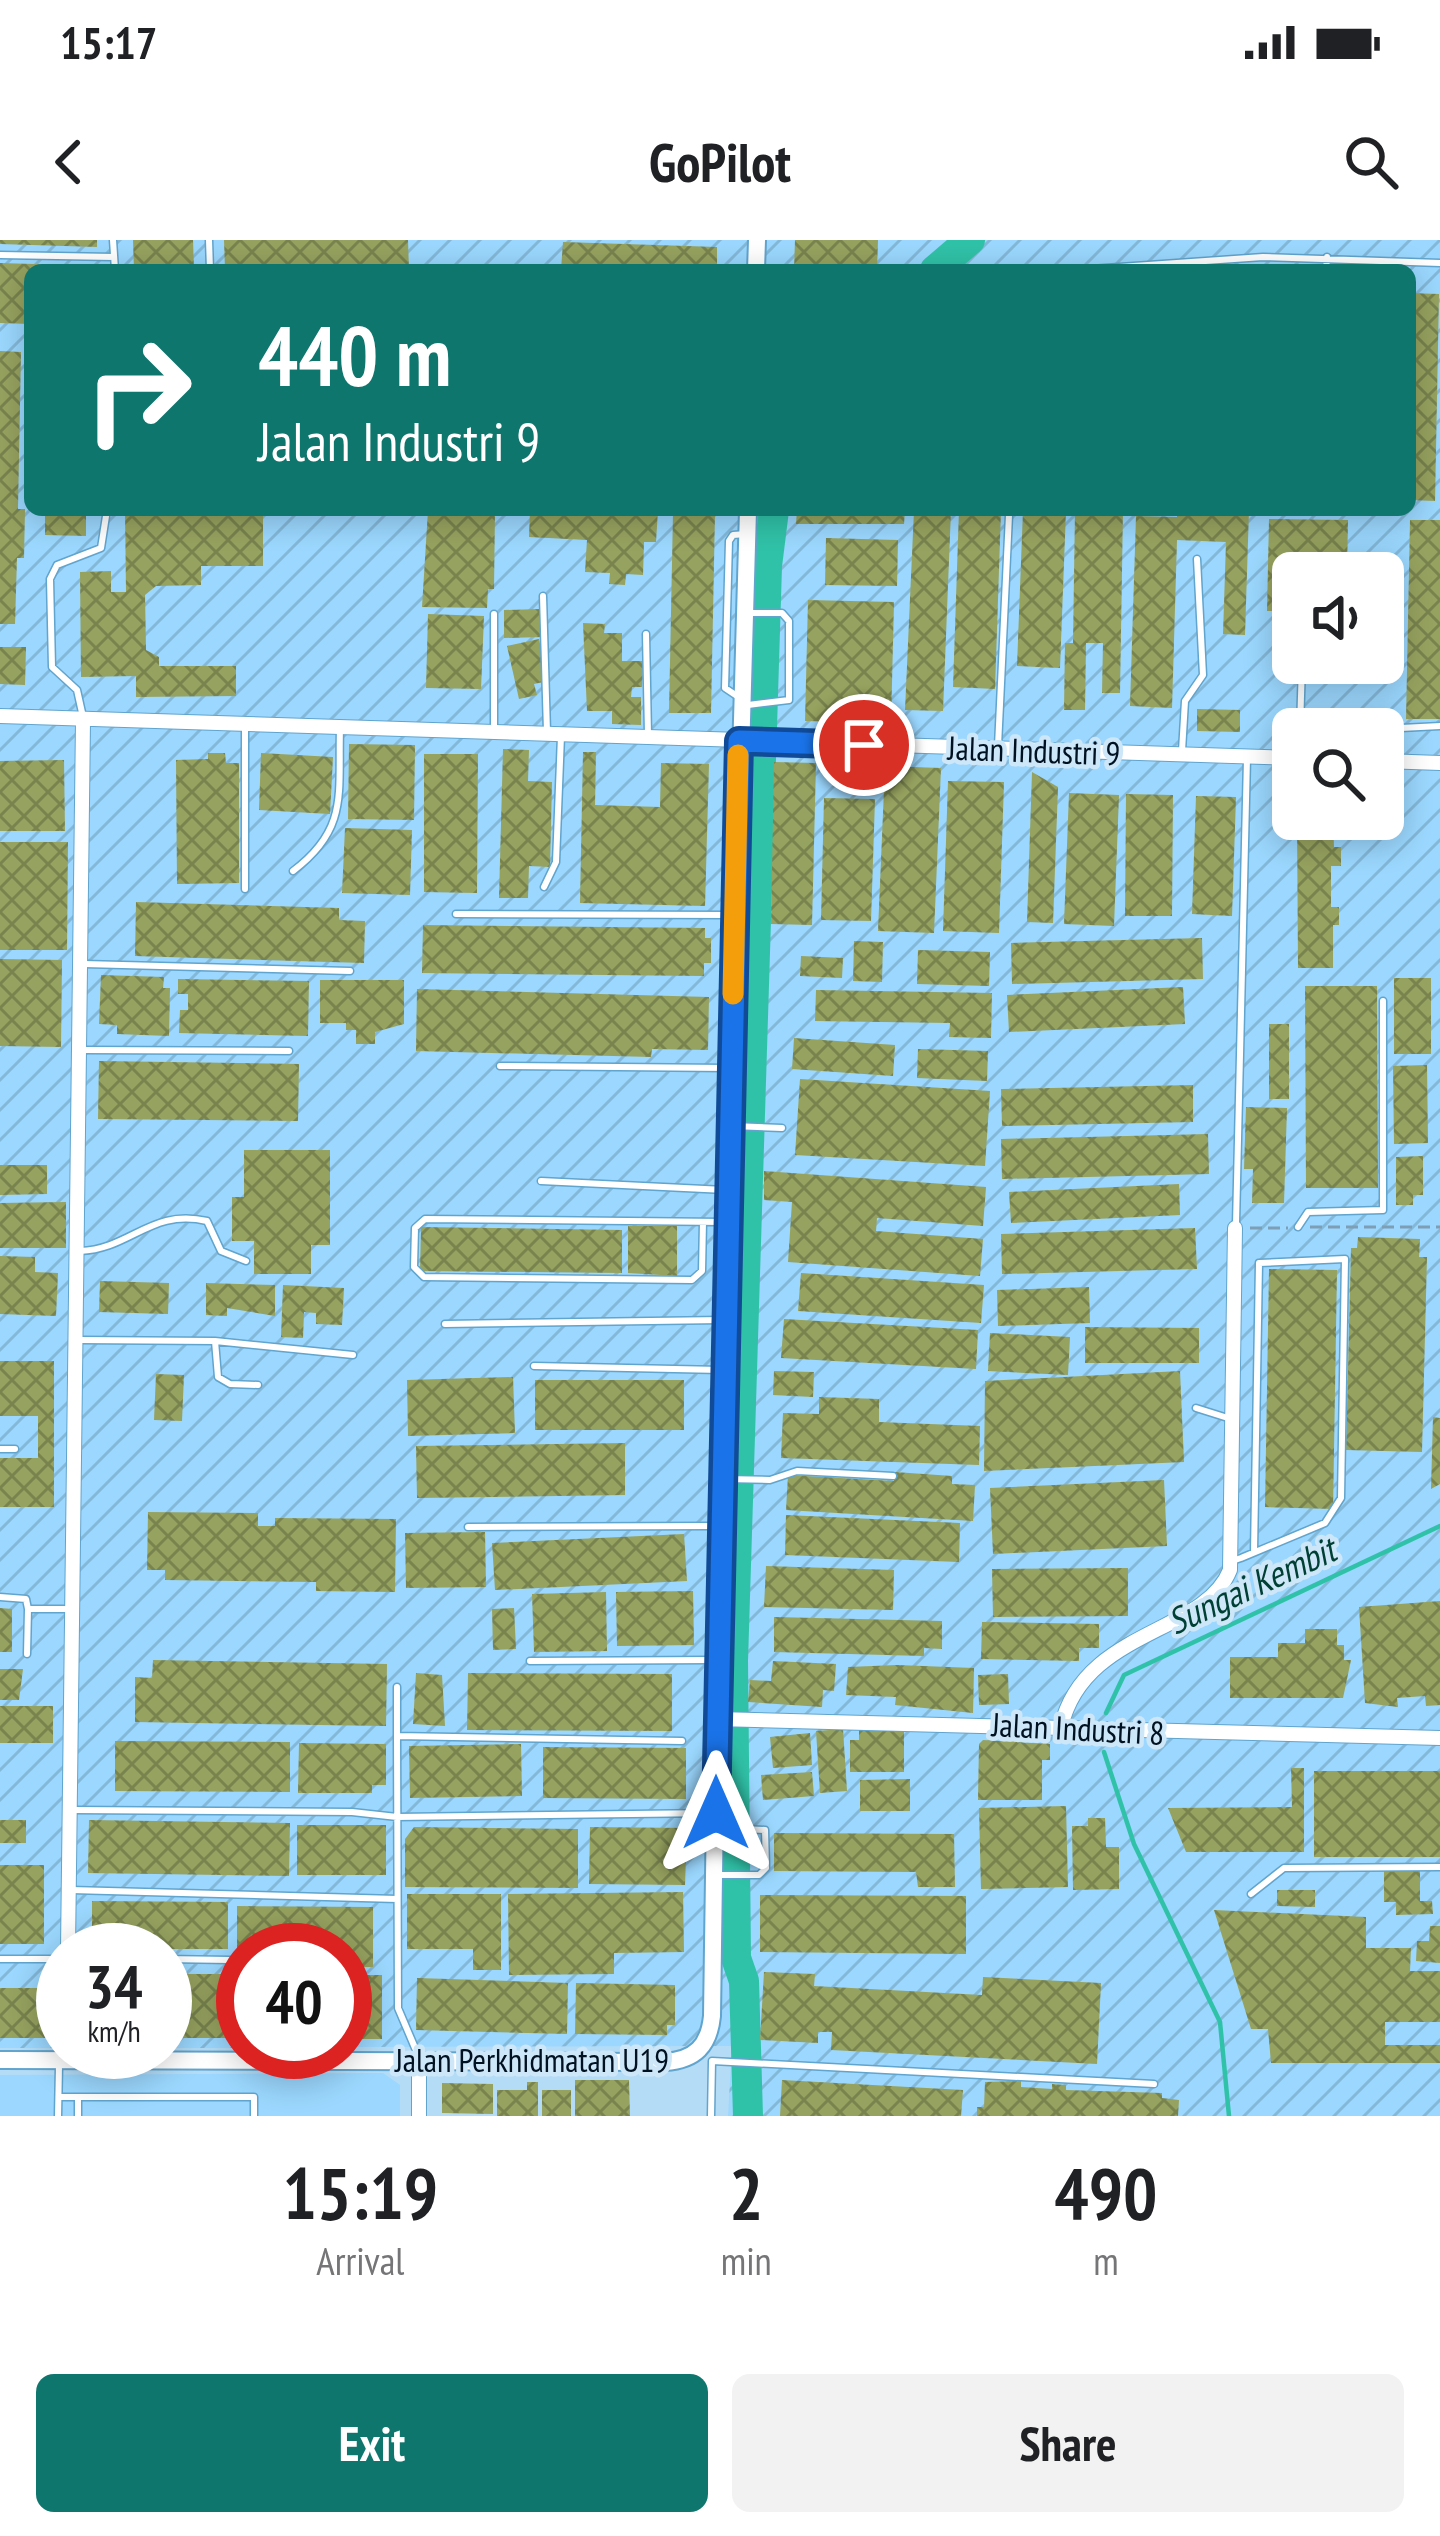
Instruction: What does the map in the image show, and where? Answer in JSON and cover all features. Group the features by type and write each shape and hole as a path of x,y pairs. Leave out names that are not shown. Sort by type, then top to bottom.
{"street":[{"path":"706,2055 721,1875 719,1526 724,1479 728,1190 735,1126 731,1068 734,915 744,741 748,516"},
{"name":"Jalan Industri 9","path":"0,716 1272,758"},
{"path":"68,1923 83,721"},
{"path":"1404,762 1440,763"},
{"path":"1061,1727 1071,1695 1092,1668 1215,1592 1227,1578 1235,1228"},
{"name":"Jalan Industri 8","path":"719,1719 1440,1738"},
{"name":"Jalan Perkhidmatan U19","path":"192,2058 665,2062 706,2055"},
{"name":"Jalan Perkhidmatan U19","path":"0,2060 36,2058"},
{"path":"419,2059 419,2116"}],"lane":[{"path":"113,240 115,264"},
{"path":"0,255 114,257"},
{"path":"1326,264 1327,257"},
{"path":"1192,264 1327,257 1440,263"},
{"path":"1367,259 1367,264"},
{"path":"83,721 80,695 52,667 50,580 57,565 101,548 106,516"},
{"path":"998,749 1009,516"},
{"path":"747,534 733,535 729,541 725,688 745,702 786,702 790,696 789,621 774,613 748,613"},
{"path":"1182,755 1184,701 1203,680 1197,559"},
{"path":"543,596 554,736 556,862 544,886"},
{"path":"494,614 494,734"},
{"path":"646,634 648,739"},
{"path":"245,726 245,889"},
{"path":"1404,728 1440,726"},
{"path":"293,871 315,854 338,820 340,729"},
{"path":"1235,1228 1246,757"},
{"path":"456,914 734,915"},
{"path":"80,964 350,971"},
{"path":"1298,1228 1308,1212 1372,1212 1385,1205 1383,1000"},
{"path":"79,1050 289,1051"},
{"path":"500,1066 731,1068"},
{"path":"735,1126 782,1128"},
{"path":"542,1181 728,1190"},
{"path":"1372,1212 1372,1227"},
{"path":"76,1251 112,1247 148,1224 177,1217 207,1222 220,1251 246,1261"},
{"path":"703,1222 702,1270 692,1280 424,1277 415,1267 415,1228 425,1219 728,1222"},
{"path":"1230,1562 1325,1523 1341,1498 1345,1259 1259,1263 1254,1552"},
{"path":"445,1324 726,1320"},
{"path":"76,1340 215,1341 353,1355"},
{"path":"215,1341 218,1377 230,1384 258,1385"},
{"path":"534,1366 724,1370"},
{"path":"1196,1408 1231,1419"},
{"path":"0,1449 15,1449"},
{"path":"724,1479 797,1471 892,1476"},
{"path":"468,1527 719,1526"},
{"path":"0,1597 26,1599 27,1654"},
{"path":"28,1609 72,1609"},
{"path":"530,1661 717,1660"},
{"path":"398,1688 398,2008 419,2059"},
{"path":"397,1736 682,1741"},
{"path":"70,1810 720,1823 760,1828 767,1836 764,1873 721,1875"},
{"path":"1251,1894 1284,1868 1440,1868"},
{"path":"69,1890 398,1899"},
{"path":"0,1959 36,1959"},
{"path":"711,2116 706,2055 737,2062 1154,2084"},
{"path":"58,2116 61,2079"},
{"path":"58,2097 254,2097 254,2116"},
{"path":"78,2097 78,2116"}],"path":[{"path":"1235,1228 1440,1227"}],"shaded area":[{"path":"0,240 1440,240 1440,2116 728,2116 732,2046 372,2047 372,1923 216,1923 216,2048 192,2048 192,1923 36,1923 36,2048 0,2048"},
{"path":"372,2073 383,2073 400,2085 400,2116 0,2116 0,2075 36,2075 36,2079 192,2079 192,2074 216,2074 216,2079 372,2079"}],"building":[{"path":"0,240 97,240 97,247 0,244"},
{"path":"133,240 193,240 194,264 134,264"},
{"path":"224,240 408,240 409,264 225,264"},
{"path":"795,240 878,240 877,264 794,264"},
{"path":"563,242 717,247 717,264 561,264"},
{"path":"0,263 33,264 24,264 24,324 0,323"},
{"path":"1416,293 1439,294 1435,501 1416,500"},
{"path":"0,351 21,352 18,509 24,509 25,516 24,558 17,558 15,624 0,624"},
{"path":"45,516 86,516 86,536 45,535"},
{"path":"125,516 263,516 263,566 201,566 201,585 156,586 145,595 146,650 159,657 159,666 236,666 236,696 136,697 136,676 81,677 80,572 111,571 111,592 126,592"},
{"path":"428,516 495,516 494,589 488,589 487,608 422,607"},
{"path":"530,516 658,516 656,542 644,542 643,575 626,574 625,585 609,584 610,573 585,572 587,540 529,537"},
{"path":"673,516 715,516 711,713 669,713"},
{"path":"797,516 905,516 904,524 796,524"},
{"path":"914,516 951,516 943,711 905,710"},
{"path":"959,516 1001,516 995,689 953,687"},
{"path":"1023,516 1066,516 1060,668 1017,666"},
{"path":"1075,516 1123,516 1120,693 1102,693 1103,643 1086,643 1085,710 1064,710 1065,643 1073,643"},
{"path":"1136,516 1249,516 1245,635 1223,634 1226,542 1177,540 1172,708 1130,706"},
{"path":"1269,519 1348,520 1347,552 1272,552 1272,611 1267,611"},
{"path":"1410,520 1440,520 1440,719 1406,719"},
{"path":"826,538 898,540 897,586 825,585"},
{"path":"808,600 894,602 891,723 805,721"},
{"path":"540,609 541,637 504,638 504,610"},
{"path":"428,614 484,616 481,689 426,688"},
{"path":"583,623 605,624 604,633 622,633 622,661 643,661 642,687 632,687 631,697 641,697 641,725 612,724 612,711 587,711"},
{"path":"539,639 548,681 534,684 537,695 519,699 507,646"},
{"path":"0,647 26,647 25,685 0,684"},
{"path":"1197,709 1240,710 1240,732 1197,731"},
{"path":"349,744 415,745 414,820 348,819"},
{"path":"503,749 529,750 528,781 552,782 550,867 529,866 528,898 499,898"},
{"path":"583,752 596,752 595,805 660,807 661,763 709,764 705,906 580,903"},
{"path":"208,753 225,753 226,763 239,763 239,883 177,884 176,760 208,759"},
{"path":"261,753 333,757 330,814 259,810"},
{"path":"424,754 478,754 477,893 424,892"},
{"path":"64,760 65,831 0,831 0,761"},
{"path":"774,762 816,763 812,925 771,924"},
{"path":"885,766 941,768 934,933 878,931"},
{"path":"1032,772 1058,787 1053,923 1027,922"},
{"path":"948,781 1004,782 999,933 943,931"},
{"path":"1069,793 1119,795 1114,926 1064,924"},
{"path":"1126,794 1173,795 1172,916 1125,916"},
{"path":"1196,796 1236,797 1232,916 1192,914"},
{"path":"824,798 875,799 871,921 821,920"},
{"path":"345,828 412,830 410,895 342,893"},
{"path":"1297,840 1334,840 1334,847 1341,847 1341,866 1331,866 1331,907 1339,907 1339,925 1333,925 1333,968 1298,968"},
{"path":"0,842 68,842 67,950 0,950"},
{"path":"136,902 339,908 339,920 365,921 364,963 135,956"},
{"path":"423,925 705,928 705,938 711,938 711,963 704,963 704,976 422,973"},
{"path":"1202,938 1203,979 1012,984 1011,943"},
{"path":"854,941 883,942 882,982 853,981"},
{"path":"918,950 990,952 989,986 917,984"},
{"path":"801,956 843,958 842,978 800,976"},
{"path":"0,959 62,960 61,1047 0,1046"},
{"path":"101,975 164,977 163,988 170,988 169,1036 117,1034 117,1025 99,1024"},
{"path":"1394,978 1431,978 1431,1054 1394,1054"},
{"path":"178,979 309,981 308,1036 179,1033 180,1010 188,1010 188,994 178,994"},
{"path":"320,980 404,980 404,1024 375,1032 375,1044 356,1044 356,1030 346,1030 346,1023 320,1023"},
{"path":"1305,986 1377,986 1378,1188 1306,1188"},
{"path":"1183,987 1185,1024 1009,1032 1007,995"},
{"path":"417,989 709,997 708,1050 652,1049 651,1057 416,1051"},
{"path":"816,990 992,993 991,1038 949,1037 950,1023 815,1021"},
{"path":"1269,1024 1289,1024 1289,1099 1269,1099"},
{"path":"794,1038 895,1045 893,1076 792,1069"},
{"path":"918,1049 988,1051 987,1081 917,1078"},
{"path":"99,1061 299,1064 298,1121 98,1119"},
{"path":"1427,1065 1428,1143 1394,1144 1393,1066"},
{"path":"800,1079 990,1091 985,1166 795,1155"},
{"path":"1193,1085 1193,1122 1002,1126 1001,1089"},
{"path":"1246,1107 1287,1108 1284,1203 1252,1203 1253,1169 1244,1169"},
{"path":"1208,1134 1209,1174 1002,1179 1001,1139"},
{"path":"244,1150 330,1150 330,1245 311,1245 311,1274 254,1274 254,1241 232,1241 232,1197 244,1197"},
{"path":"1423,1156 1423,1195 1413,1195 1413,1205 1396,1205 1396,1157"},
{"path":"0,1165 47,1165 47,1194 0,1195"},
{"path":"764,1171 986,1187 983,1226 877,1218 876,1231 983,1239 980,1276 788,1262 792,1202 764,1200"},
{"path":"1179,1184 1180,1215 1011,1223 1009,1192"},
{"path":"66,1202 66,1248 0,1248 0,1203"},
{"path":"628,1226 677,1226 677,1276 628,1273"},
{"path":"421,1227 622,1230 622,1273 420,1271"},
{"path":"1195,1228 1197,1269 1002,1274 1001,1234"},
{"path":"1358,1237 1420,1239 1419,1257 1427,1257 1422,1452 1346,1450 1351,1248 1357,1248"},
{"path":"0,1256 35,1257 35,1272 58,1273 56,1316 0,1314"},
{"path":"1269,1269 1337,1270 1333,1509 1265,1507"},
{"path":"801,1273 984,1285 981,1323 798,1311"},
{"path":"100,1281 169,1283 168,1314 99,1312"},
{"path":"206,1283 275,1285 275,1316 227,1308 227,1316 206,1315"},
{"path":"283,1285 344,1288 342,1325 316,1324 316,1313 304,1312 303,1338 281,1337"},
{"path":"1089,1287 1090,1323 998,1326 997,1290"},
{"path":"784,1319 978,1330 976,1369 781,1358"},
{"path":"1085,1327 1199,1328 1199,1363 1085,1363"},
{"path":"990,1333 1070,1337 1068,1375 988,1371"},
{"path":"0,1361 54,1361 54,1507 0,1507 0,1458 38,1458 38,1416 0,1416"},
{"path":"774,1371 814,1372 813,1397 773,1395"},
{"path":"1180,1371 1184,1462 984,1471 985,1381"},
{"path":"156,1374 184,1375 182,1421 154,1420"},
{"path":"513,1377 515,1433 408,1436 407,1380"},
{"path":"535,1380 684,1380 684,1430 535,1430"},
{"path":"819,1397 879,1399 879,1422 980,1426 979,1465 781,1458 783,1413 819,1414"},
{"path":"1433,1417 1440,1418 1440,1484 1431,1489"},
{"path":"625,1443 625,1495 417,1498 416,1446"},
{"path":"895,1472 952,1476 952,1484 975,1485 973,1521 786,1510 788,1475 894,1481"},
{"path":"1164,1480 1167,1546 993,1554 990,1488"},
{"path":"148,1512 258,1513 258,1526 275,1526 275,1518 396,1519 395,1592 316,1591 316,1582 165,1580 165,1570 147,1570"},
{"path":"786,1515 960,1523 959,1562 785,1555"},
{"path":"485,1532 486,1587 406,1588 405,1533"},
{"path":"684,1534 687,1581 495,1590 492,1543"},
{"path":"766,1566 894,1570 893,1610 764,1607"},
{"path":"1128,1568 1128,1616 993,1617 992,1569"},
{"path":"693,1591 694,1645 617,1646 616,1592"},
{"path":"606,1592 607,1651 534,1652 532,1594"},
{"path":"1440,1601 1440,1705 1426,1706 1425,1696 1397,1698 1398,1707 1365,1703 1359,1607"},
{"path":"0,1608 12,1609 12,1652 0,1652"},
{"path":"514,1608 516,1649 493,1650 492,1609"},
{"path":"774,1617 942,1621 942,1649 924,1648 924,1656 774,1652"},
{"path":"982,1622 1099,1624 1099,1648 1079,1648 1079,1661 981,1659"},
{"path":"1305,1629 1337,1629 1337,1645 1344,1645 1344,1660 1351,1660 1343,1698 1230,1698 1230,1657 1278,1657 1278,1643 1305,1643"},
{"path":"153,1660 387,1664 386,1726 135,1722 135,1677 152,1678"},
{"path":"773,1661 836,1664 834,1691 823,1690 822,1707 748,1702 750,1680 771,1681"},
{"path":"848,1667 974,1668 973,1713 895,1705 896,1697 846,1695"},
{"path":"0,1669 23,1669 19,1700 0,1700"},
{"path":"416,1673 442,1675 445,1726 413,1724"},
{"path":"468,1673 672,1674 672,1731 467,1730"},
{"path":"1008,1674 1009,1704 979,1705 978,1675"},
{"path":"0,1706 53,1706 53,1743 0,1743"},
{"path":"904,1728 904,1772 850,1772 850,1740 859,1740 859,1729"},
{"path":"843,1729 847,1791 820,1793 816,1731"},
{"path":"810,1733 812,1765 773,1768 770,1737"},
{"path":"983,1740 1050,1744 1050,1760 1042,1760 1042,1800 978,1800 979,1744"},
{"path":"115,1741 290,1742 290,1792 115,1791"},
{"path":"299,1743 386,1744 386,1785 372,1785 372,1793 298,1793"},
{"path":"521,1744 522,1796 410,1798 409,1746"},
{"path":"543,1747 686,1748 686,1799 543,1798"},
{"path":"1291,1768 1304,1768 1304,1852 1186,1852 1168,1808 1292,1807"},
{"path":"1314,1771 1440,1771 1440,1857 1314,1857"},
{"path":"812,1772 814,1796 763,1800 761,1775"},
{"path":"910,1779 910,1811 860,1811 860,1780"},
{"path":"1066,1806 1068,1887 981,1889 979,1808"},
{"path":"1088,1818 1105,1818 1106,1847 1119,1847 1119,1889 1073,1890 1072,1826 1088,1826"},
{"path":"0,1820 26,1820 26,1843 0,1843"},
{"path":"89,1820 290,1823 289,1876 88,1873"},
{"path":"297,1825 386,1825 386,1875 297,1875"},
{"path":"414,1827 578,1829 578,1888 405,1887 405,1839"},
{"path":"590,1827 687,1828 685,1885 589,1884"},
{"path":"774,1833 954,1834 955,1887 918,1887 916,1872 774,1871"},
{"path":"0,1865 44,1865 44,1923 36,1923 36,1944 0,1944"},
{"path":"1420,1870 1420,1901 1432,1901 1433,1914 1396,1915 1396,1902 1384,1902 1384,1871"},
{"path":"1277,1890 1315,1890 1315,1907 1277,1906"},
{"path":"683,1892 684,1952 614,1953 614,1974 509,1975 508,1894"},
{"path":"407,1894 501,1894 501,1970 473,1970 473,1949 407,1949"},
{"path":"760,1895 966,1896 966,1954 760,1952"},
{"path":"92,1901 228,1902 228,1923 216,1923 216,1949 192,1949 192,1923 92,1923"},
{"path":"237,1906 373,1907 373,1967 372,1923 237,1923"},
{"path":"1214,1910 1366,1917 1366,1948 1411,1948 1410,1971 1440,1971 1440,2022 1385,2022 1385,2045 1440,2045 1440,2063 1271,2063 1268,2029 1251,2029"},
{"path":"1430,1926 1440,1926 1440,1963 1416,1961 1417,1941 1429,1941"},
{"path":"764,1972 815,1974 814,1986 982,1995 983,1977 1101,1983 1097,2064 831,2050 832,2032 818,2032 818,2043 760,2040"},
{"path":"192,1974 216,1974 216,2038 192,2038"},
{"path":"372,1975 382,1975 382,2039 372,2039"},
{"path":"417,1978 568,1983 567,2034 416,2030"},
{"path":"576,1983 675,1985 675,2025 667,2025 667,2035 575,2034"},
{"path":"0,1988 36,1988 36,2038 0,2038"},
{"path":"575,2080 629,2080 630,2116 575,2116"},
{"path":"782,2080 963,2090 961,2116 780,2116"},
{"path":"1021,2081 1021,2087 1052,2089 1052,2084 1066,2085 1066,2090 1162,2093 1162,2098 1179,2100 1178,2116 977,2116 977,2107 984,2107 985,2082"},
{"path":"527,2082 538,2082 538,2116 497,2116 497,2090 527,2090"},
{"path":"442,2083 493,2084 493,2114 442,2113"},
{"path":"542,2090 571,2090 571,2116 542,2116"}],"waterway":[{"path":"942,264 970,240"},
{"path":"748,2116 744,1981 736,1958 733,1661 767,566 773,516"},
{"name":"Sungai Kembit","path":"1106,1713 1124,1675 1440,1526"},
{"name":"Sungai Kembit","path":"1104,1752 1134,1844 1220,2022 1229,2116"}],"slow traffic":[{"path":"733,994 738,755"}],"route":[{"path":"716,1813 739,741 864,745"}]}
